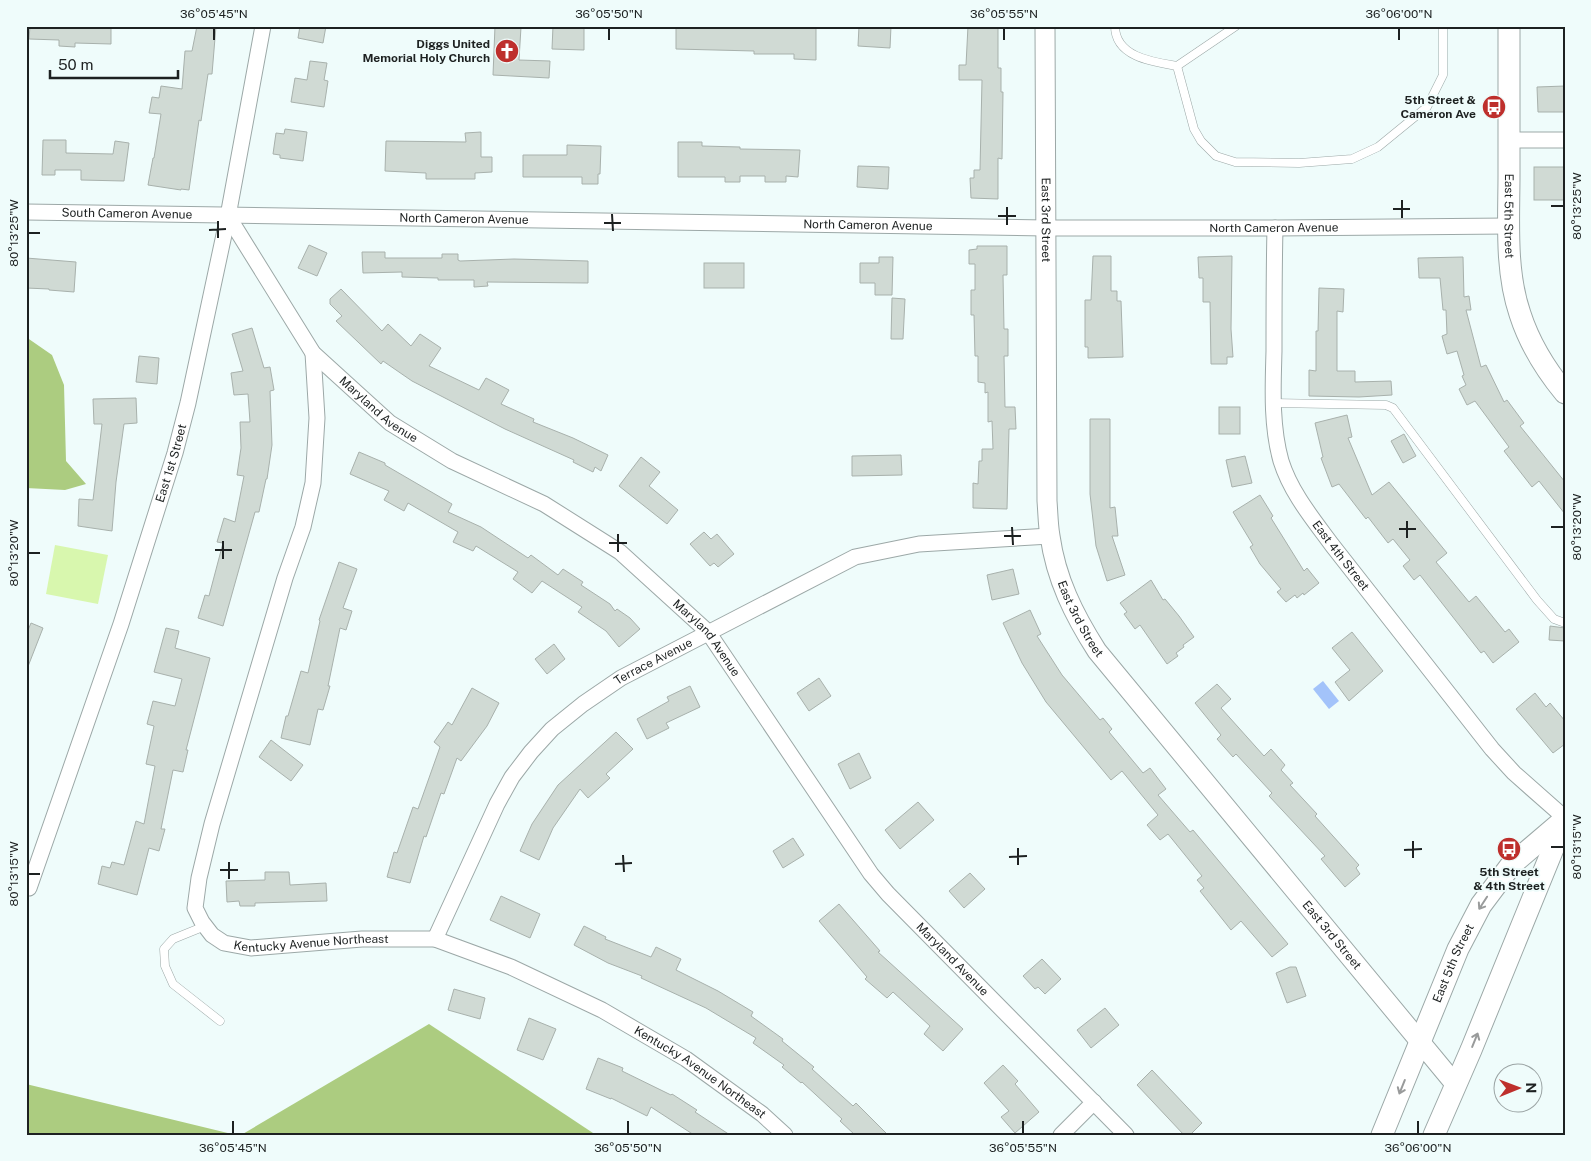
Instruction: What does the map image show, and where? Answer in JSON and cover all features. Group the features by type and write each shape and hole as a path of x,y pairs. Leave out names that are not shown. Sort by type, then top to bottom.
{"main road":[{"name":"East 5th Street","path":"1509,26 1509,226 1512,274 1520,314 1528,335 1541,359 1565,393"},
{"name":"East 5th Street","path":"1382,1135 1458,949 1481,905 1511,865 1565,819"},
{"path":"1434,1135 1471,1050 1565,819"}],"street":[{"name":"East 1st Street","path":"29,888 121,624 175,454 188,403 228,216 263,26"},
{"name":"East 3rd Street","path":"1045,26 1047,491 1050,536 1056,566 1066,596 1080,624 1097,651 1455,1084"},
{"path":"1509,140 1565,140"},
{"name":"South Cameron Avenue","path":"26,212 228,216"},
{"name":"North Cameron Avenue","path":"228,216 1046,228 1509,226"},
{"name":"Maryland Avenue","path":"228,216 313,353 390,423 452,461 544,504 620,552 708,632 871,874 888,894 1126,1135"},
{"name":"East 4th Street","path":"1275,228 1273,403 1276,434 1282,462 1293,488 1307,512 1492,749 1514,773 1565,819"},
{"name":"Kentucky Avenue Northeast","path":"313,353 317,418 313,483 303,527 284,578 212,824 199,878 195,908 205,926 212,935 224,943 252,948 362,939 435,939 511,967 602,1010 686,1059 762,1114 785,1135"},
{"name":"Terrace Avenue","path":"435,939 497,804 512,776 552,729 583,704 621,678 855,557 919,544 1050,536"},
{"path":"1061,1135 1094,1102"}],"lane":[{"path":"1115,26 1115,35 1129,52 1149,62 1177,66 1236,26"},
{"path":"1177,66 1194,129 1201,141 1216,156 1235,162 1299,163 1352,159 1378,147 1427,107 1443,75 1443,26"},
{"path":"1273,403 1386,405 1393,408 1537,600 1554,619 1565,623"},
{"path":"205,926 172,939 164,949 165,966 173,984 220,1021"}],"green space":[{"path":"26,337 52,355 64,385 66,461 86,484 65,490 26,488"},
{"path":"55,545 108,555 98,604 46,594"},
{"path":"429,1024 596,1135 241,1135"},
{"path":"26,1084 236,1135 26,1135"}],"water":[{"path":"1323,681 1339,701 1329,709 1313,689"}],"building":[{"path":"30,26 111,26 111,44 75,43 75,47 59,46 59,40 29,39"},
{"path":"197,26 216,26 212,74 208,74 189,190 148,185 161,114 149,113 152,97 159,98 161,86 182,89 185,51 192,51"},
{"path":"300,26 326,26 323,43 298,38"},
{"name":"Diggs United Memorial Holy Church","path":"495,26 521,27 519,60 550,61 549,78 493,75"},
{"path":"553,26 584,26 584,50 552,49"},
{"path":"676,26 816,28 816,60 794,59 794,54 754,54 754,51 676,49"},
{"path":"859,26 891,26 890,48 858,46"},
{"path":"968,26 998,26 998,68 1001,68 1001,92 1003,92 1002,159 998,158 998,199 971,198 970,178 974,178 974,170 980,170 982,80 959,80 959,65 966,65"},
{"path":"310,61 327,63 324,80 328,81 324,107 291,102 295,78 307,80"},
{"path":"1565,86 1565,112 1538,112 1537,87"},
{"path":"285,129 307,132 303,161 280,158 280,155 273,154 276,133 284,134"},
{"path":"481,132 481,157 492,157 492,172 475,173 475,179 426,179 426,173 385,171 386,141 466,142 465,133"},
{"path":"43,140 66,140 66,153 113,154 115,141 129,143 124,181 81,180 81,170 55,170 55,175 42,175"},
{"path":"678,142 702,142 702,146 740,147 740,149 800,150 798,177 786,176 786,182 765,182 765,176 740,176 740,182 725,182 725,177 678,177"},
{"path":"567,145 601,146 598,184 582,184 582,177 523,177 523,155 567,155"},
{"path":"858,166 889,167 888,189 857,187"},
{"path":"1534,167 1565,167 1565,200 1534,200"},
{"path":"309,245 327,253 317,276 298,268"},
{"path":"977,246 1007,246 1007,275 1003,275 1004,329 1008,329 1008,356 1004,356 1005,407 1015,407 1016,429 1009,429 1007,509 973,508 973,483 978,484 979,461 982,461 982,449 993,449 992,421 988,422 988,392 985,393 985,383 978,382 978,356 975,356 974,315 971,315 971,290 975,290 975,264 969,264 969,250 977,249"},
{"path":"362,252 385,252 385,258 442,258 442,254 458,254 458,260 460,261 514,259 588,261 588,283 487,282 488,286 474,287 474,280 402,277 402,272 363,273"},
{"path":"1093,256 1111,256 1111,291 1117,291 1117,301 1121,301 1123,357 1088,358 1088,347 1085,347 1085,300 1091,300"},
{"path":"1232,256 1231,329 1233,357 1227,357 1227,364 1211,364 1210,302 1203,302 1203,278 1199,278 1198,257"},
{"path":"879,257 893,257 892,295 875,295 875,283 860,283 860,263 879,263"},
{"path":"1463,257 1464,297 1469,296 1471,310 1466,310 1481,367 1486,365 1504,402 1507,400 1524,423 1520,426 1565,482 1565,514 1539,481 1532,487 1504,451 1509,447 1475,401 1467,405 1459,389 1466,385 1462,376 1464,375 1457,351 1447,354 1442,336 1447,334 1446,310 1443,310 1440,278 1419,278 1418,258"},
{"path":"26,258 76,262 74,292 26,288"},
{"path":"704,263 744,263 744,288 704,288"},
{"path":"1319,288 1344,289 1343,312 1337,311 1337,371 1355,371 1355,382 1391,381 1392,395 1359,397 1309,396 1309,370 1316,371"},
{"path":"341,289 382,331 388,324 411,346 420,334 441,348 429,366 479,390 486,378 509,390 501,404 534,419 533,422 608,455 601,471 595,467 593,472 573,462 574,460 505,429 412,381 383,361 381,364 336,321 342,316 330,304 330,299"},
{"path":"892,298 905,299 903,339 891,339"},
{"path":"252,328 264,368 270,367 274,390 270,391 272,445 267,479 259,512 255,512 223,626 198,618 205,595 209,596 223,543 217,542 224,518 235,522 244,476 237,475 241,448 240,422 250,422 248,394 234,395 231,373 243,371 232,334"},
{"path":"139,356 159,358 157,384 136,382"},
{"path":"136,398 137,423 124,424 112,531 78,526 79,499 93,500 102,424 94,424 93,399"},
{"path":"1219,407 1240,407 1240,434 1219,434"},
{"path":"1347,415 1352,437 1348,438 1372,495 1389,482 1447,553 1436,562 1469,602 1476,596 1505,632 1509,629 1519,642 1493,663 1484,651 1481,653 1420,575 1414,580 1403,566 1410,560 1393,539 1388,543 1368,517 1366,519 1339,484 1332,487 1321,458 1323,457 1315,423"},
{"path":"1090,419 1110,419 1110,508 1115,507 1118,536 1112,536 1125,575 1107,581 1096,546 1090,494"},
{"path":"1404,434 1416,456 1403,463 1391,441"},
{"path":"359,452 385,463 385,465 452,504 448,512 481,527 528,558 531,555 558,575 563,569 583,582 581,585 610,604 615,611 617,609 630,618 640,629 619,647 606,631 578,612 582,607 542,581 532,593 513,579 518,572 476,546 473,551 453,542 458,532 408,503 404,511 384,500 389,491 350,474"},
{"path":"901,455 902,475 852,476 852,456"},
{"path":"1245,456 1252,483 1232,487 1226,460"},
{"path":"641,457 660,472 649,486 678,510 667,524 619,486"},
{"path":"1260,495 1273,516 1271,518 1304,571 1307,568 1319,583 1304,595 1303,593 1297,598 1295,595 1286,602 1277,592 1281,589 1260,564 1250,547 1253,545 1233,512"},
{"path":"704,532 711,539 717,534 734,554 718,567 714,563 710,566 690,544"},
{"path":"339,562 357,569 343,608 352,611 346,630 340,628 328,686 330,686 323,710 318,709 310,745 281,738 286,716 288,716 301,671 308,673 319,620"},
{"path":"1013,569 1019,594 992,600 987,575"},
{"path":"1151,580 1163,600 1165,599 1194,637 1176,653 1178,656 1167,664 1140,625 1135,629 1124,614 1127,612 1120,603"},
{"path":"1030,610 1041,634 1037,636 1062,675 1100,720 1103,718 1112,729 1109,732 1143,773 1150,768 1166,789 1158,795 1190,832 1193,830 1288,944 1272,957 1241,921 1231,930 1200,891 1204,888 1197,880 1202,876 1168,834 1160,840 1147,825 1158,815 1122,771 1111,780 1046,702 1022,663 1003,623"},
{"path":"31,623 43,628 27,669 26,635"},
{"path":"1550,626 1565,628 1565,641 1549,640"},
{"path":"166,628 179,631 175,648 210,658 186,750 188,750 183,772 173,770 161,829 165,829 159,851 149,848 137,895 98,884 102,866 110,868 112,862 124,865 136,821 144,824 155,766 146,764 154,726 147,724 153,701 175,706 182,679 154,672"},
{"path":"1352,632 1383,671 1349,701 1335,682 1350,670 1332,648"},
{"path":"554,644 565,659 547,674 535,659"},
{"path":"819,678 831,696 809,711 797,693"},
{"path":"1217,684 1231,699 1221,708 1264,756 1271,749 1285,765 1281,770 1293,783 1290,785 1317,814 1315,816 1359,865 1356,868 1360,874 1345,887 1321,859 1325,856 1269,796 1272,793 1236,754 1233,757 1217,739 1221,735 1195,703"},
{"path":"690,686 700,707 666,723 669,728 647,739 637,719 669,701 667,697"},
{"path":"472,688 499,703 487,726 461,761 457,758 444,794 441,793 426,837 424,836 410,883 387,877 394,852 397,853 413,807 418,809 440,747 434,742 448,722 452,725"},
{"path":"1535,693 1546,707 1550,703 1565,721 1565,744 1553,753 1516,709"},
{"path":"616,732 633,749 606,774 610,778 588,798 580,789 553,828 539,860 520,851 532,824 558,785"},
{"path":"271,740 303,765 291,781 259,757"},
{"path":"859,753 871,778 850,789 838,764"},
{"path":"918,802 934,820 900,849 885,830"},
{"path":"793,838 804,855 783,868 773,851"},
{"path":"265,872 289,872 290,885 326,883 327,901 255,903 255,906 240,906 239,901 227,902 226,881 265,880"},
{"path":"970,873 985,889 964,908 949,891"},
{"path":"501,896 540,914 530,938 490,920"},
{"path":"839,904 880,951 878,952 963,1029 943,1051 924,1034 930,1026 893,992 887,998 865,979 867,977 819,921"},
{"path":"584,926 606,937 605,939 651,957 656,947 681,959 676,970 718,991 753,1012 751,1016 783,1039 782,1041 814,1067 812,1069 853,1106 856,1103 888,1135 855,1135 840,1121 842,1119 802,1082 782,1067 784,1065 753,1043 756,1038 706,1008 641,978 642,976 608,963 574,945"},
{"path":"1042,959 1061,979 1045,994 1038,987 1035,989 1023,976"},
{"path":"1290,967 1296,967 1306,996 1287,1003 1276,973"},
{"path":"454,989 485,998 480,1019 448,1010"},
{"path":"1105,1008 1119,1025 1091,1048 1077,1030"},
{"path":"529,1018 556,1029 543,1060 517,1050"},
{"path":"598,1058 623,1068 622,1071 672,1094 730,1135 694,1135 651,1107 647,1116 611,1098 586,1089"},
{"path":"1003,1065 1018,1081 1015,1084 1039,1112 1015,1133 1001,1117 1009,1111 984,1083"},
{"path":"1152,1070 1202,1123 1190,1135 1184,1135 1137,1085"}],"place":[{"name":"Diggs United Memorial Holy Church","path":"507,51"},
{"name":"5th Street & Cameron Ave","path":"1494,107"},
{"name":"5th Street & 4th Street","path":"1509,849"}]}
